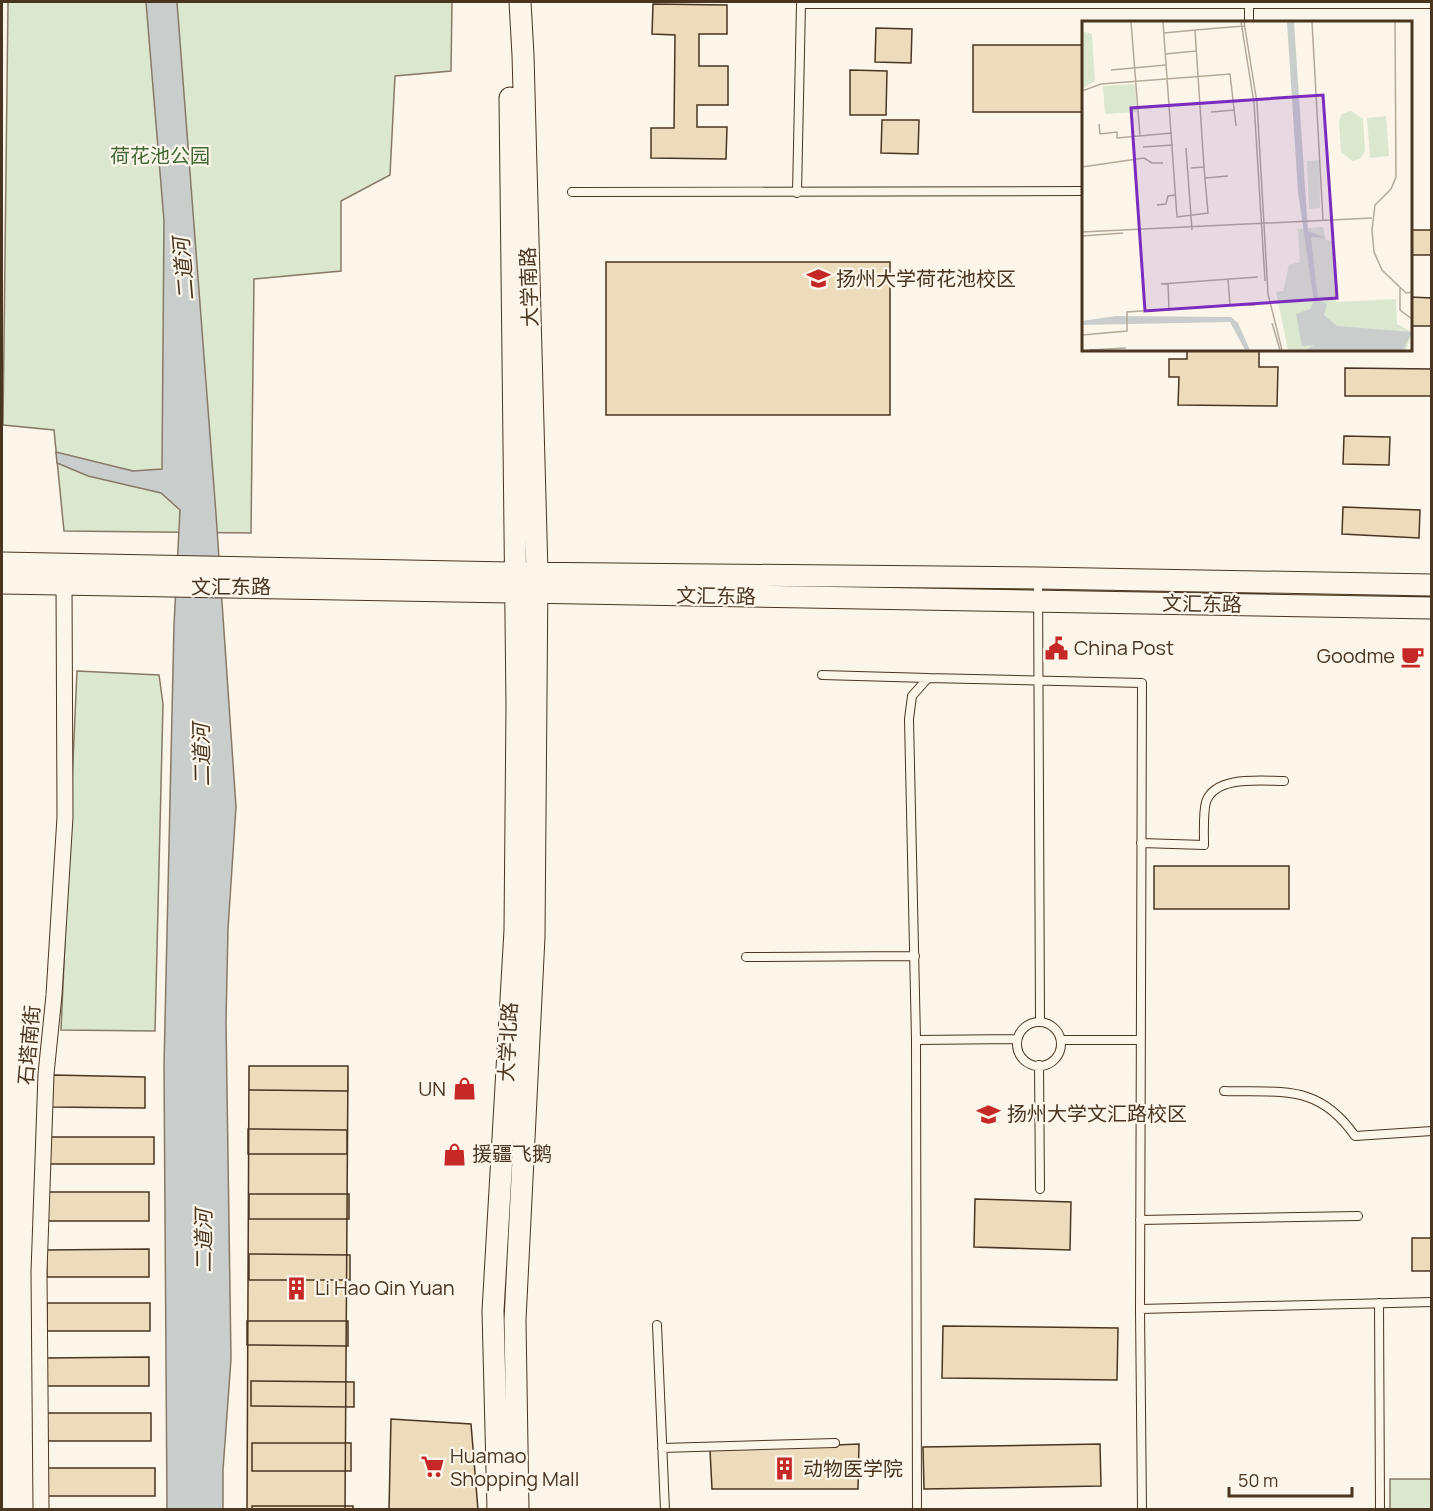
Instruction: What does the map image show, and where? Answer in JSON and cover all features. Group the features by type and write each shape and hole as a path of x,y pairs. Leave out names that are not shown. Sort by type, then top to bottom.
{"street":[{"name":"大学南路","path":"506,2 527,583"},
{"name":"大学南路","path":"520,2 523,55 527,583"},
{"name":"文汇东路","path":"2,562 165,576 527,583 1038,600 1431,608"},
{"name":"文汇东路","path":"2,583 64,584 165,576"},
{"name":"文汇东路","path":"527,583 1038,578 1431,585"},
{"name":"大学北路","path":"498,1509 494,1311 514,930 527,583"},
{"name":"大学北路","path":"519,1509 515,1320 534,937 527,583"},
{"name":"石塔南街","path":"41,1509 39,1272 46,1074 54,995 65,817 64,584"}],"lane":[{"path":"797,193 799,3 1431,4"},
{"path":"1249,4 1249,21"},
{"path":"572,192 1082,191"},
{"path":"1038,578 1040,1022"},
{"path":"822,675 1142,683 1140,1220 1142,1509"},
{"path":"917,1509 916,1040 909,719 912,696 928,678"},
{"path":"1141,843 1204,845 1206,801 1218,787 1237,781 1284,781"},
{"path":"746,957 915,956"},
{"path":"1040,1022 1053,1027 1060,1040 1058,1054 1047,1064 1039,1065 1032,1064 1020,1055 1017,1039 1025,1027 1031,1023 1040,1022"},
{"path":"916,1040 1017,1039"},
{"path":"1060,1040 1141,1040"},
{"path":"1039,1065 1040,1189"},
{"path":"1224,1091 1300,1093 1328,1106 1344,1119 1356,1136 1431,1131"},
{"path":"1140,1220 1358,1216"},
{"path":"1140,1309 1431,1302"},
{"path":"1379,1303 1380,1509"},
{"path":"657,1325 665,1509"},
{"path":"662,1448 836,1443"}],"green space":[{"name":"荷花池公园","path":"8,2 452,2 451,71 395,76 390,175 341,201 341,271 254,279 251,533 64,531 54,430 3,425"},
{"path":"77,671 159,675 163,704 155,1031 61,1030"},
{"path":"1390,1479 1431,1479 1431,1509 1390,1509"}],"water":[{"name":"二道河","path":"146,2 177,2 236,807 228,929 226,1022 231,1359 223,1470 223,1509 167,1509 164,1066 174,625 180,510 161,493 88,476 57,463 56,452 133,471 162,469 164,221"}],"building":[{"path":"653,4 727,5 727,34 699,34 699,66 728,66 728,105 697,105 697,127 727,127 726,159 651,158 651,128 674,128 675,35 652,34"},
{"path":"876,28 912,29 911,63 875,62"},
{"path":"973,45 1082,45 1082,112 973,112"},
{"path":"850,70 887,71 886,115 850,115"},
{"path":"882,120 919,120 918,154 881,153"},
{"path":"1412,230 1432,230 1432,255 1412,255"},
{"path":"606,262 890,262 890,415 606,415"},
{"path":"1412,297 1432,298 1432,326 1412,326"},
{"path":"1187,351 1259,351 1259,367 1278,367 1277,406 1178,405 1179,377 1169,377 1169,359 1187,359"},
{"path":"1345,368 1432,369 1432,396 1345,396"},
{"path":"1344,436 1390,437 1389,465 1343,464"},
{"path":"1343,507 1420,510 1419,538 1342,534"},
{"path":"1154,866 1289,866 1289,909 1154,909"},
{"path":"249,1066 348,1066 348,1091 249,1090"},
{"name":"Li Hao Qin Yuan","path":"249,1066 348,1066 345,1510 247,1510"},
{"path":"53,1075 145,1077 145,1108 52,1107"},
{"path":"248,1129 347,1130 347,1154 248,1154"},
{"path":"48,1137 154,1137 154,1164 49,1164"},
{"path":"48,1192 149,1192 149,1221 48,1221"},
{"path":"249,1194 349,1194 349,1219 249,1219"},
{"path":"975,1199 1071,1202 1070,1250 974,1247"},
{"path":"1412,1238 1432,1238 1432,1271 1412,1271"},
{"path":"149,1249 149,1277 47,1277 46,1250"},
{"path":"249,1254 350,1255 350,1280 249,1280"},
{"path":"47,1303 150,1303 150,1331 47,1331"},
{"path":"247,1321 348,1321 348,1346 247,1345"},
{"path":"943,1326 1118,1328 1117,1380 942,1378"},
{"path":"149,1357 149,1386 46,1386 46,1358"},
{"path":"251,1381 354,1382 354,1407 251,1406"},
{"path":"45,1413 151,1413 151,1441 46,1441"},
{"name":"Huamao Shopping Mall","path":"391,1419 471,1424 478,1510 389,1510"},
{"path":"252,1443 351,1443 351,1471 252,1471"},
{"name":"动物医学院","path":"859,1444 858,1489 712,1489 710,1450"},
{"path":"1100,1444 1101,1486 924,1489 923,1447"},
{"path":"48,1468 155,1468 155,1496 48,1496"},
{"path":"252,1506 353,1506 353,1510 252,1510"}],"place":[{"name":"扬州大学荷花池校区","path":"818,279"},
{"name":"China Post","path":"1056,648"},
{"name":"Goodme","path":"1413,656"},
{"name":"UN","path":"464,1089"},
{"name":"扬州大学文汇路校区","path":"989,1114"},
{"name":"援疆飞鹅","path":"454,1154"},
{"name":"Li Hao Qin Yuan","path":"297,1288"},
{"name":"Huamao Shopping Mall","path":"432,1467"},
{"name":"动物医学院","path":"785,1469"}]}
